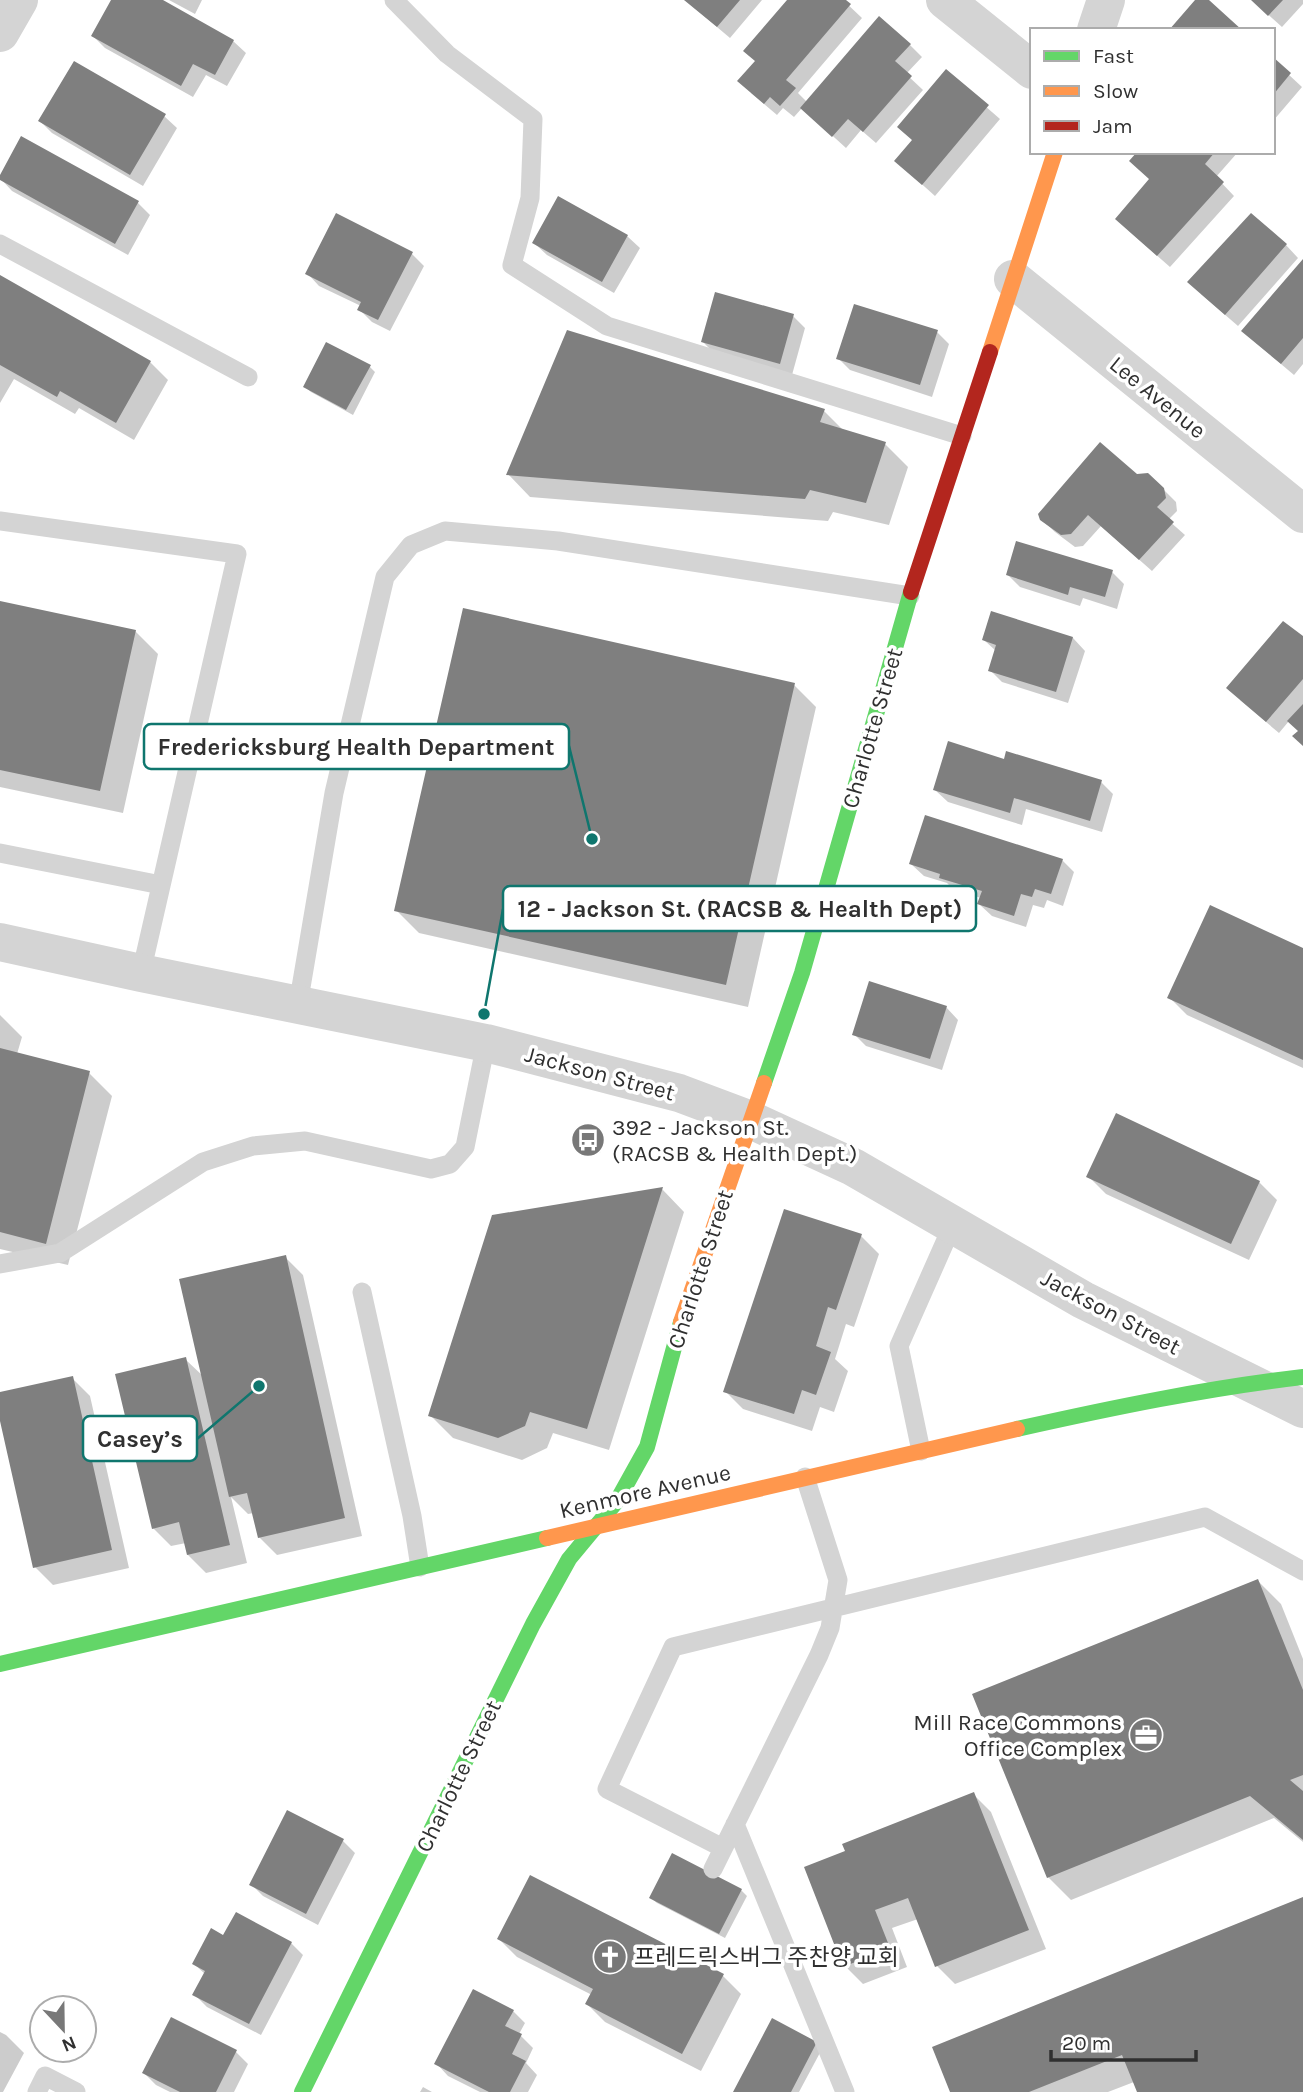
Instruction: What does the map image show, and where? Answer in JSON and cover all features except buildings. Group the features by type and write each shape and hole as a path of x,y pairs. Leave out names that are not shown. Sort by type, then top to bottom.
{"street":[{"path":"0,33 19,0"},
{"path":"945,0 1030,68"},
{"path":"1097,28 1106,0"},
{"name":"Charlotte Street","path":"302,2092 533,1624 569,1559 617,1501 647,1447 680,1324 802,973 910,596 1054,154"},
{"name":"Lee Avenue","path":"1013,279 1303,514"},
{"name":"Jackson Street","path":"0,942 486,1043 679,1093 751,1120 853,1167 1083,1300 1303,1409"},
{"name":"Kenmore Avenue","path":"0,1664 1070,1417 1252,1383 1303,1377"}],"lane":[{"path":"394,0 447,54 533,119 530,198 512,265 607,326 962,436"},
{"path":"0,244 248,377"},
{"path":"0,521 237,554 141,973"},
{"path":"298,1005 334,793 385,578 411,545 445,531 558,541 910,596"},
{"path":"0,853 161,885"},
{"path":"0,1264 60,1253 202,1162 253,1146 305,1142 431,1169 450,1164 465,1147 486,1043"},
{"path":"921,1451 899,1346 953,1224"},
{"path":"362,1292 412,1516 420,1567"},
{"path":"713,1869 830,1628 838,1580 806,1477"},
{"path":"723,1848 607,1789 673,1647 1205,1517 1303,1571"},
{"path":"735,1824 845,2092"},
{"path":"37,2092 45,2076 76,2092"}],"traffic: fast":[{"path":"764,1083 802,973 911,592"},
{"path":"302,2092 533,1624 569,1559 617,1501 647,1447 681,1322"},
{"path":"1017,1429 1159,1399 1303,1377"},
{"path":"0,1664 547,1538"}],"traffic: slow":[{"path":"990,352 1054,154"},
{"path":"681,1322 764,1083"},
{"path":"547,1538 1017,1429"}],"traffic: jam":[{"path":"911,592 990,352"}],"place":[{"name":"Fredericksburg Health Department","path":"592,839"},
{"name":"12 - Jackson St. (RACSB & Health Dept)","path":"484,1014"},
{"name":"392 - Jackson St. (RACSB & Health Dept.)","path":"588,1140"},
{"name":"Casey’s","path":"259,1386"},
{"name":"Mill Race Commons Office Complex","path":"1146,1735"},
{"name":"프레드릭스버그 주찬양 교회","path":"610,1957"}]}
